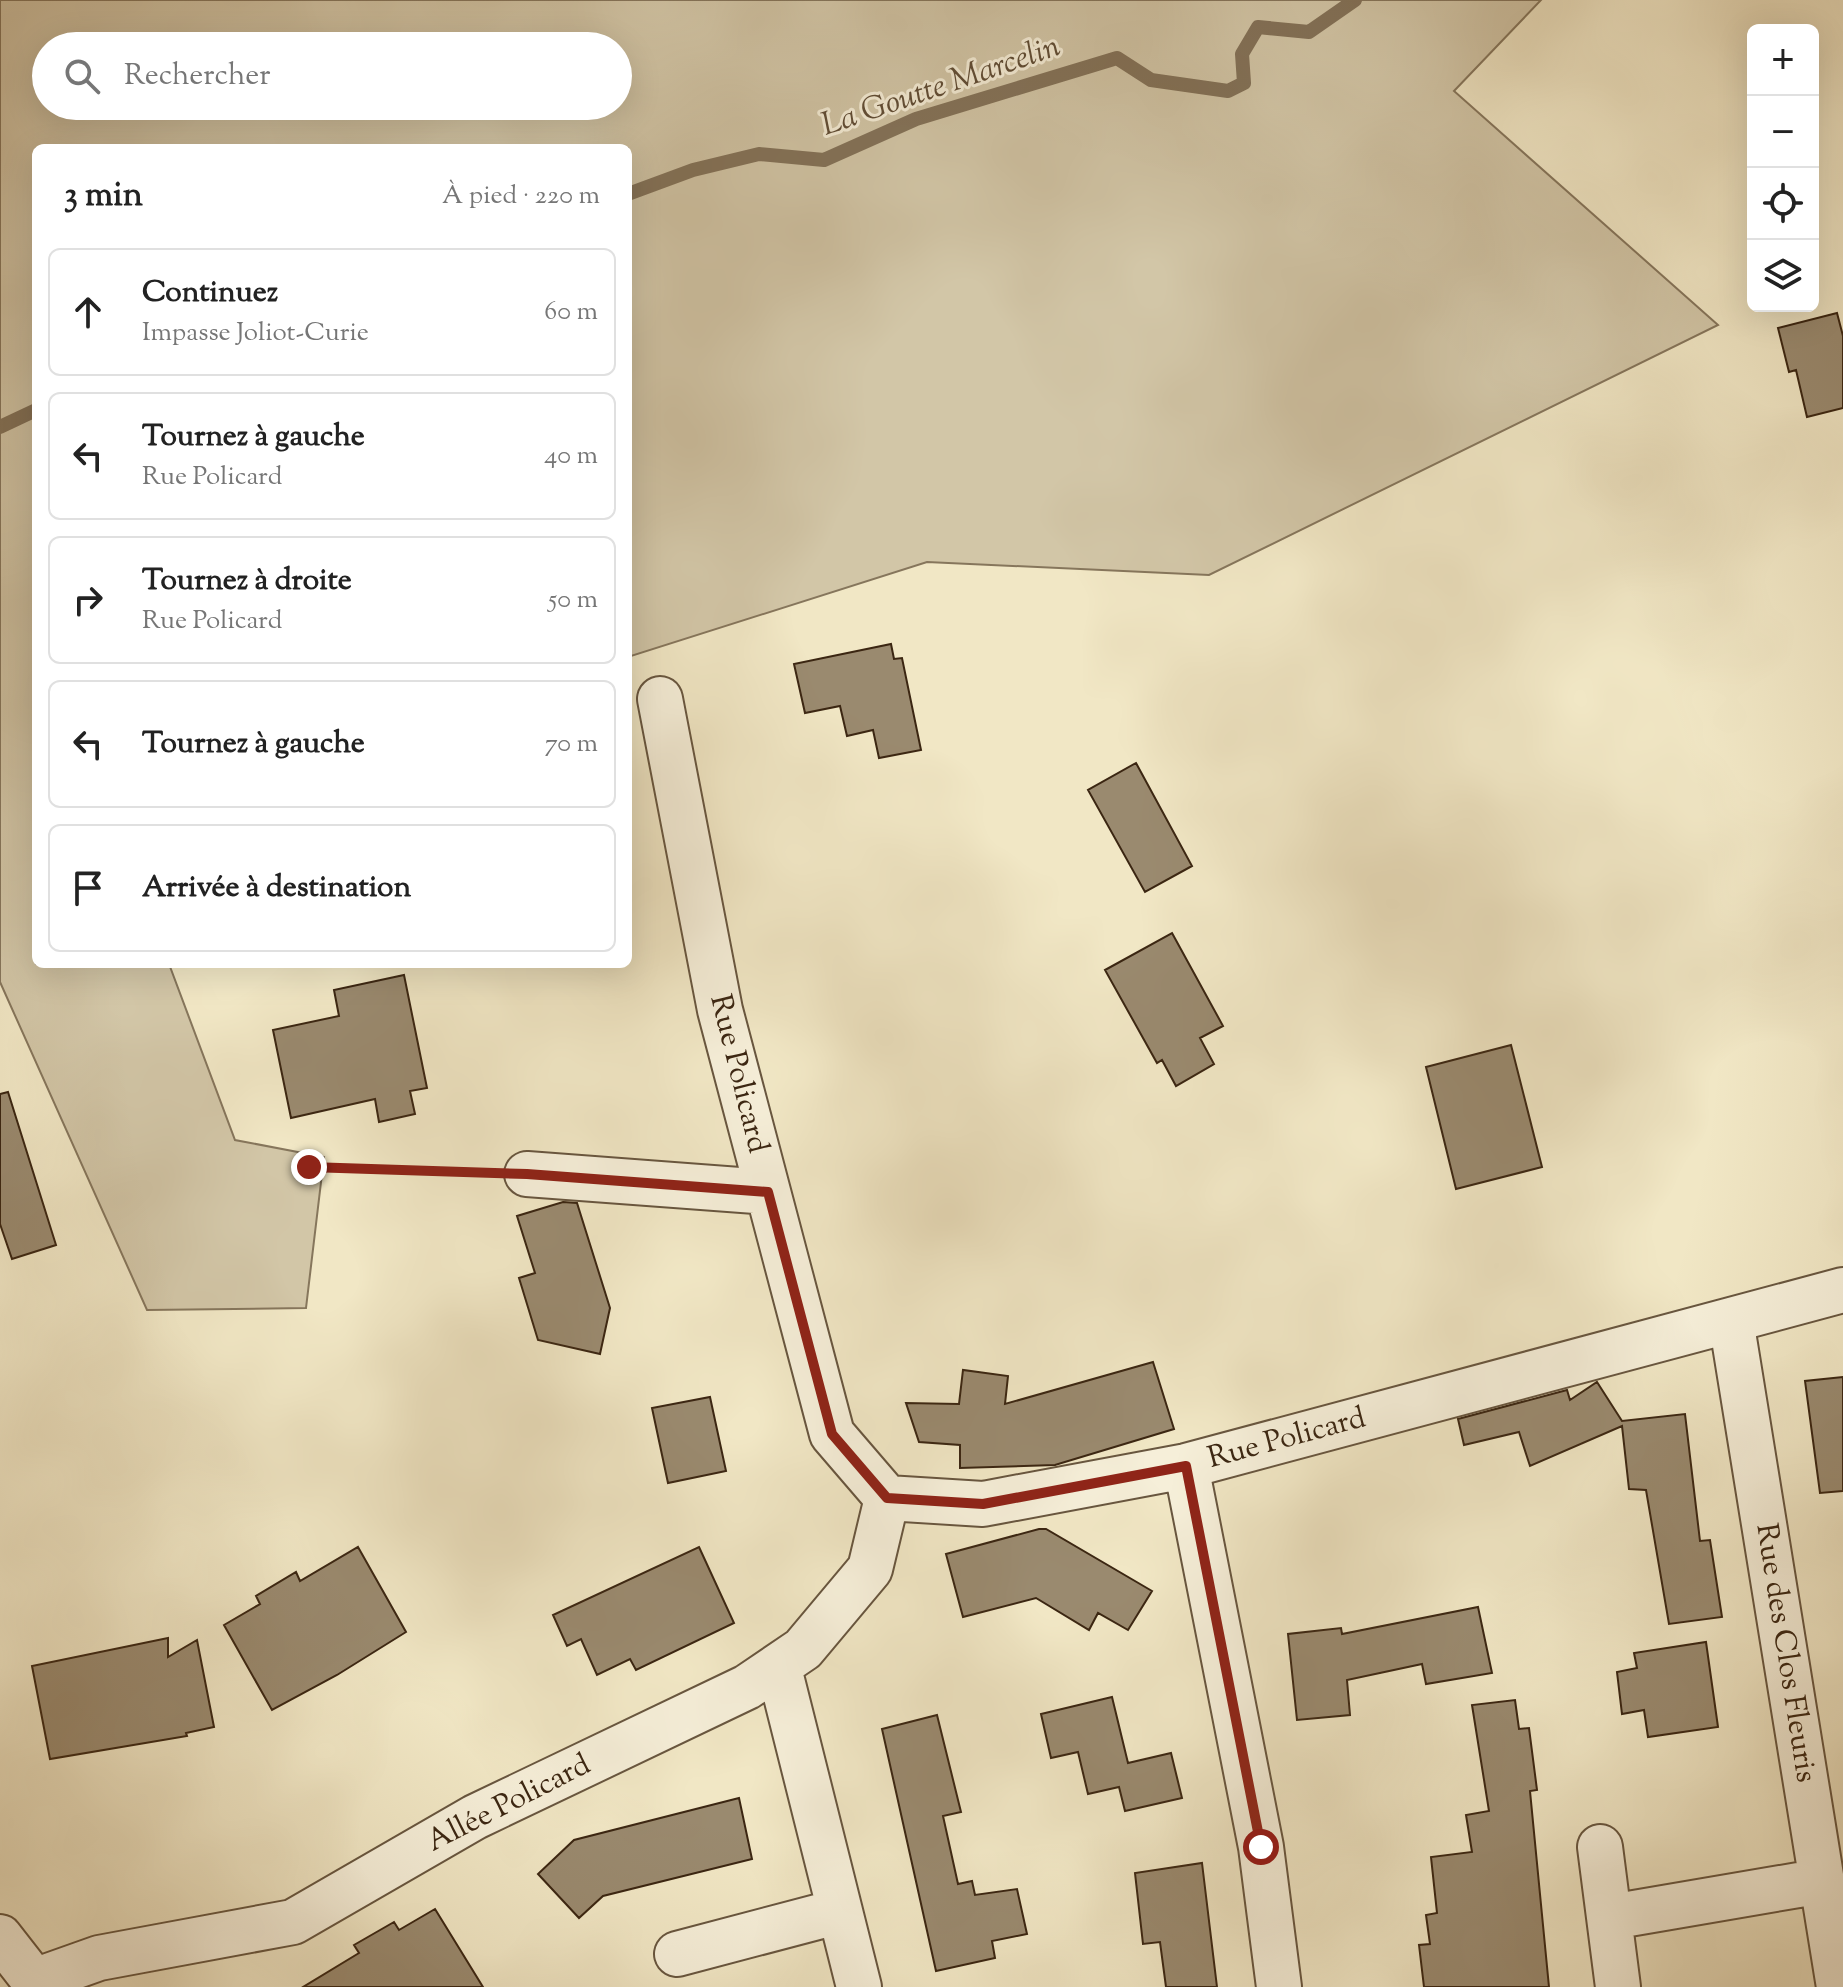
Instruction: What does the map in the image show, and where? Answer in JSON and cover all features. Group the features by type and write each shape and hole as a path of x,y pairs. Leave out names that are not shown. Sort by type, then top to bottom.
{"street":[{"name":"Rue Policard","path":"660,699 720,1010 832,1434 887,1498 983,1504 1186,1466 1843,1290"},
{"path":"527,1174 768,1192"},
{"name":"Rue des Clos Fleuris","path":"1731,1320 1839,1987"},
{"path":"1186,1466 1261,1847 1279,1987"},
{"name":"Allée Policard","path":"38,1984 99,1958 293,1922 475,1817 779,1668 803,1649 870,1569 887,1498"},
{"path":"779,1668 859,1987"},
{"path":"1600,1847 1618,1987"},
{"path":"1611,1917 1822,1881"},
{"path":"677,1954 840,1911"},
{"path":"0,1937 38,1984"}],"path":[{"path":"309,1167 527,1174"}],"shaded area":[{"path":"0,0 1541,0 1454,91 1718,325 1209,575 927,562 632,656 632,144 32,144 32,968 170,968 235,1140 324,1157 306,1308 147,1310 0,982"}],"building":[{"path":"1837,313 1843,336 1843,408 1807,417 1796,370 1789,372 1778,328"},
{"path":"891,644 894,659 902,658 921,750 879,758 873,730 847,736 840,706 805,713 794,664"},
{"path":"1136,763 1192,866 1145,892 1088,790"},
{"path":"1172,933 1223,1026 1200,1038 1214,1064 1176,1086 1162,1060 1157,1063 1105,970"},
{"path":"404,975 427,1088 410,1091 415,1114 379,1122 375,1099 291,1118 273,1030 339,1016 334,990"},
{"path":"1511,1045 1542,1167 1456,1189 1426,1067"},
{"path":"8,1092 56,1245 12,1259 0,1224 0,1094"},
{"path":"563,1202 577,1203 610,1308 600,1354 538,1340 519,1278 535,1273 517,1216"},
{"path":"1153,1362 1174,1429 1055,1465 960,1468 960,1445 919,1442 906,1403 959,1404 963,1370 1008,1376 1005,1404"},
{"path":"1843,1377 1843,1491 1820,1493 1805,1381"},
{"path":"1597,1382 1622,1421 1685,1414 1700,1541 1710,1540 1722,1617 1669,1624 1646,1490 1629,1489 1622,1426 1530,1466 1519,1432 1464,1445 1458,1419 1567,1390 1570,1400"},
{"path":"710,1397 726,1471 668,1483 652,1408"},
{"path":"1046,1529 1152,1591 1128,1630 1098,1613 1089,1630 1036,1598 963,1617 946,1554"},
{"path":"358,1547 406,1632 337,1675 272,1710 224,1625 260,1604 256,1596 296,1572 300,1581"},
{"path":"699,1547 734,1623 636,1670 630,1659 597,1675 581,1639 567,1646 553,1615"},
{"path":"1478,1607 1492,1673 1426,1684 1422,1664 1347,1680 1350,1715 1297,1720 1288,1634 1341,1628 1342,1634"},
{"path":"168,1638 168,1657 197,1640 214,1727 186,1733 187,1736 50,1759 32,1666"},
{"path":"1706,1642 1718,1727 1648,1737 1644,1710 1622,1714 1617,1672 1637,1668 1634,1653"},
{"path":"1112,1697 1128,1763 1171,1753 1182,1798 1125,1811 1119,1787 1088,1794 1078,1752 1051,1758 1041,1714"},
{"path":"1515,1700 1519,1729 1529,1728 1537,1790 1530,1791 1549,1987 1424,1987 1419,1945 1430,1944 1426,1915 1437,1913 1431,1857 1472,1852 1466,1815 1489,1811 1472,1705"},
{"path":"937,1715 961,1812 943,1816 958,1884 972,1881 975,1895 1017,1889 1027,1934 992,1941 995,1958 936,1971 882,1729"},
{"path":"739,1798 752,1859 603,1896 579,1918 538,1874 574,1840"},
{"path":"1202,1863 1217,1987 1166,1987 1160,1942 1143,1944 1135,1873"},
{"path":"435,1909 483,1987 303,1987 359,1953 354,1945 394,1922 399,1930"}],"waterway":[{"name":"La Goutte Marcelin","path":"632,193 693,170 759,154 824,160 916,119 1117,58 1151,80 1228,91 1244,83 1242,54 1258,27 1309,32 1355,0"},
{"name":"La Goutte Marcelin","path":"0,427 32,412"}],"route":[{"path":"309,1167 527,1174 768,1192 832,1434 887,1498 983,1504 1186,1466 1261,1847"}]}
